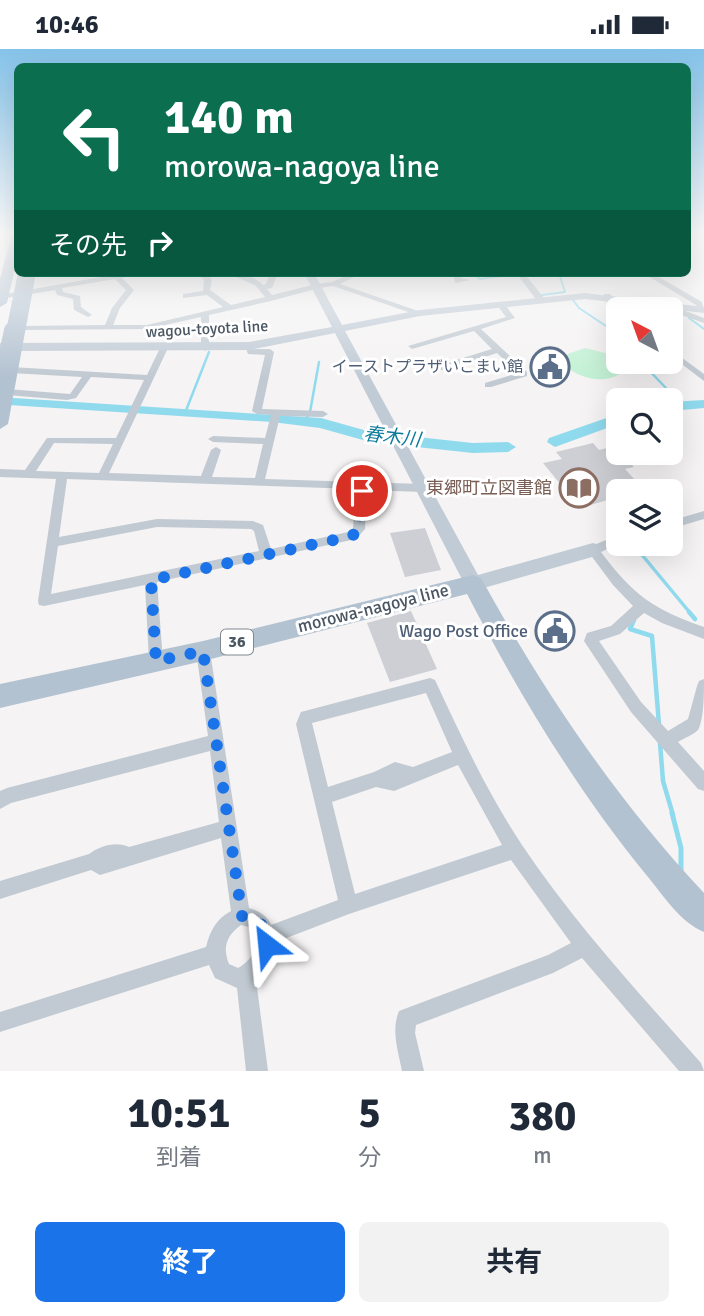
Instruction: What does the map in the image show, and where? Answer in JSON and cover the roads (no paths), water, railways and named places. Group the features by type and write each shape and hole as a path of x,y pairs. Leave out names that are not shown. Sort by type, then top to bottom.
{"main road":[{"path":"0,299 4,282"},
{"path":"0,336 7,282"},
{"path":"1,416 22,282"},
{"path":"4,390 11,370 7,347 19,328 29,282"},
{"path":"313,282 473,583 593,550"},
{"name":"wagou-toyota line","path":"7,347 249,346 420,313 607,296 658,303 703,314"},
{"name":"morowa-nagoya line","path":"0,696 203,651 473,583 528,687 603,801 704,915"}],"street":[{"path":"0,299 79,282"},
{"path":"108,326 116,308 130,290 121,282"},
{"path":"206,293 208,282"},
{"path":"251,282 264,287 271,299"},
{"path":"264,287 269,286 271,282"},
{"path":"19,328 134,328 339,282"},
{"path":"527,282 541,300"},
{"path":"662,282 699,303 703,314"},
{"path":"334,284 420,313"},
{"path":"57,286 60,293 77,298 76,307 88,315"},
{"path":"186,296 206,293 230,308"},
{"path":"412,346 511,318 500,304"},
{"path":"205,313 205,348"},
{"path":"475,328 524,374 488,386"},
{"path":"249,346 251,352 270,352 257,411 323,414"},
{"path":"102,477 164,348"},
{"path":"440,368 498,350"},
{"path":"683,361 704,378"},
{"path":"11,370 150,378"},
{"path":"4,390 67,397 73,395 88,375"},
{"path":"258,483 276,413"},
{"path":"28,474 51,440 120,441"},
{"path":"205,481 215,444 270,441"},
{"path":"0,474 422,488"},
{"path":"62,475 44,601 151,580 357,533 362,487"},
{"path":"683,522 703,517"},
{"path":"52,543 157,523 253,525 259,528 266,554"},
{"path":"606,544 593,550 614,580 640,607 668,621 704,633"},
{"path":"151,580 156,661"},
{"path":"640,607 618,628 592,637 590,642 636,706 704,783"},
{"path":"203,651 242,916"},
{"path":"349,905 303,725 306,717 430,684 462,756 515,850 585,946 687,1070"},
{"path":"665,741 694,724 704,686"},
{"path":"0,801 7,796 215,742"},
{"path":"321,797 376,779 394,783 409,774 462,756"},
{"path":"0,890 93,861 100,866 228,828"},
{"path":"267,936 349,905 515,850"},
{"path":"242,916 257,920 267,936 267,945 261,964 246,976 229,976 222,971 215,954 219,933 233,919 242,916"},
{"path":"413,1071 405,1033 406,1019 553,963 585,946"},
{"path":"0,1022 215,954"},
{"path":"246,976 257,1071"}],"waterway":[{"path":"542,295 565,292 562,282"},
{"path":"573,300 579,308 606,326"},
{"path":"689,318 704,329"},
{"path":"185,413 209,352"},
{"path":"304,422 310,412 319,362"},
{"path":"653,375 666,388"},
{"name":"春木川","path":"14,402 132,410"},
{"name":"春木川","path":"683,406 704,404"},
{"name":"春木川","path":"139,410 270,418"},
{"name":"春木川","path":"278,419 321,423 370,437 473,448 508,447"},
{"name":"春木川","path":"555,442 606,423"},
{"path":"643,556 691,614"},
{"path":"689,612 695,619"},
{"path":"634,620 630,629 652,636 659,725"},
{"path":"660,743 663,781 673,815"},
{"path":"672,813 681,848 681,871"}],"place":[{"name":"イーストプラザいこまい館","path":"550,367"},
{"name":"東郷町立図書館","path":"579,488"},
{"name":"Wago Post Office","path":"555,631"}]}
